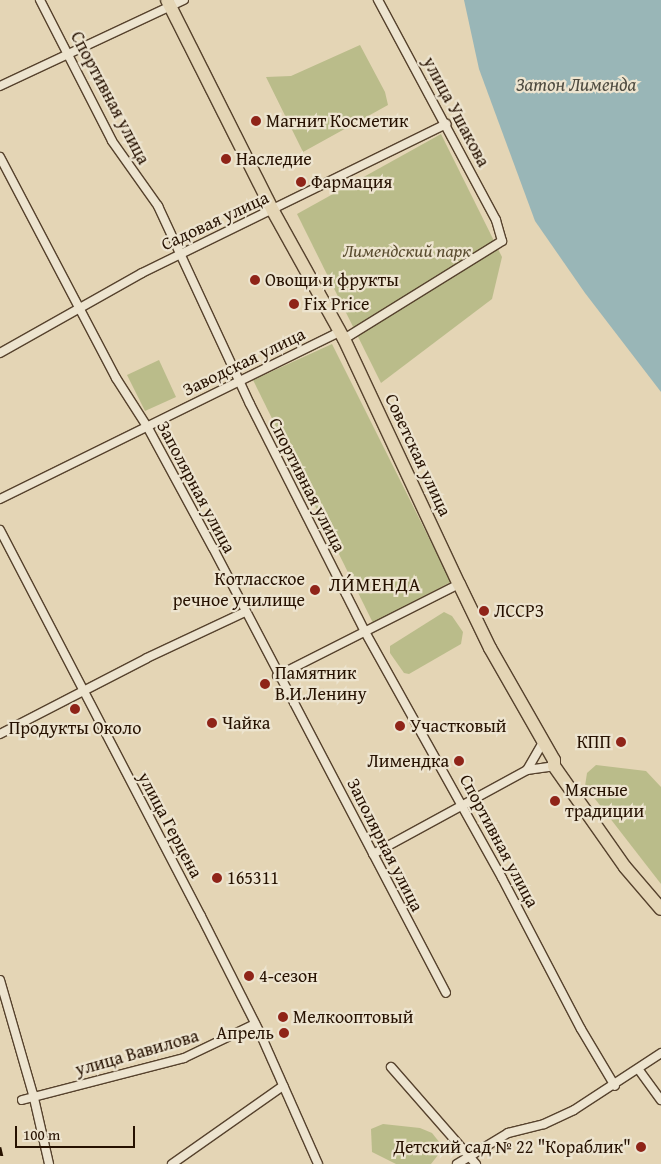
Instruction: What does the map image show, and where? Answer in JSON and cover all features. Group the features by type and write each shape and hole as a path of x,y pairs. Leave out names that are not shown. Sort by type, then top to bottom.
{"main road":[{"name":"Советская улица","path":"169,3 273,211 342,336 459,584 554,760 554,766 625,867 661,909"}],"street":[{"name":"Спортивная улица","path":"40,0 112,141 158,206 239,380 364,630 463,807 576,1021 615,1086"},
{"path":"0,86 69,55 169,3 184,0"},
{"name":"улица Ушакова","path":"378,0 496,220 502,241"},
{"name":"Садовая улица","path":"0,353 80,306 179,254 273,211 446,124"},
{"name":"Заполярная улица","path":"0,156 116,378 148,428 277,676 446,993"},
{"name":"Заводская улица","path":"0,499 148,428 239,380 342,336 502,241"},
{"name":"улица Герцена","path":"0,530 255,1024 283,1086 314,1163"},
{"path":"277,676 364,630 459,584"},
{"path":"0,734 245,612"},
{"path":"527,770 543,742"},
{"path":"373,854 463,807 527,770 554,766"},
{"path":"0,980 34,1097 49,1164"},
{"name":"улица Вавилова","path":"22,1100 192,1055 255,1024"},
{"path":"457,1164 508,1133 544,1124 615,1086 661,1053"},
{"path":"391,1066 476,1164"},
{"path":"639,1070 661,1100"},
{"path":"172,1164 283,1086"}],"green space":[{"path":"360,45 385,92 388,105 303,152 266,77 291,76"},
{"name":"Лимендский парк","path":"441,134 502,257 492,299 381,383 297,214"},
{"path":"332,344 451,582 373,623 253,380"},
{"path":"159,360 176,397 145,411 127,375"},
{"path":"444,612 452,616 463,632 461,644 409,674 404,673 390,653 390,646"},
{"path":"596,765 646,771 661,787 661,884 585,786 587,773"},
{"path":"383,1124 420,1128 432,1133 440,1143 438,1155 431,1164 396,1164 372,1152 371,1129"}],"water":[{"name":"Затон Лименда","path":"464,0 661,0 661,392 585,293 535,221 479,69"}],"railway":[{"path":"0,1147 4,1164"}],"place":[{"name":"Магнит Косметик","path":"256,121"},
{"name":"Наследие","path":"226,159"},
{"name":"Фармация","path":"301,182"},
{"name":"Овощи и фрукты","path":"255,280"},
{"name":"Fix Price","path":"294,304"},
{"name":"Котласское речное училище","path":"315,590"},
{"name":"ЛССРЗ","path":"484,611"},
{"name":"Памятник В.И.Ленину","path":"265,684"},
{"name":"Продукты Около","path":"75,709"},
{"name":"Чайка","path":"212,723"},
{"name":"Участковый","path":"400,726"},
{"name":"КПП","path":"621,742"},
{"name":"Лимендка","path":"459,761"},
{"name":"Мясные традиции","path":"555,801"},
{"name":"165311","path":"217,878"},
{"name":"4-сезон","path":"249,976"},
{"name":"Мелкооптовый","path":"283,1017"},
{"name":"Апрель","path":"284,1033"},
{"name":"Детский сад № 22 \"Кораблик\"","path":"641,1147"}],"district":[{"name":"ЛИ́МЕНДА","path":"375,585"}]}
